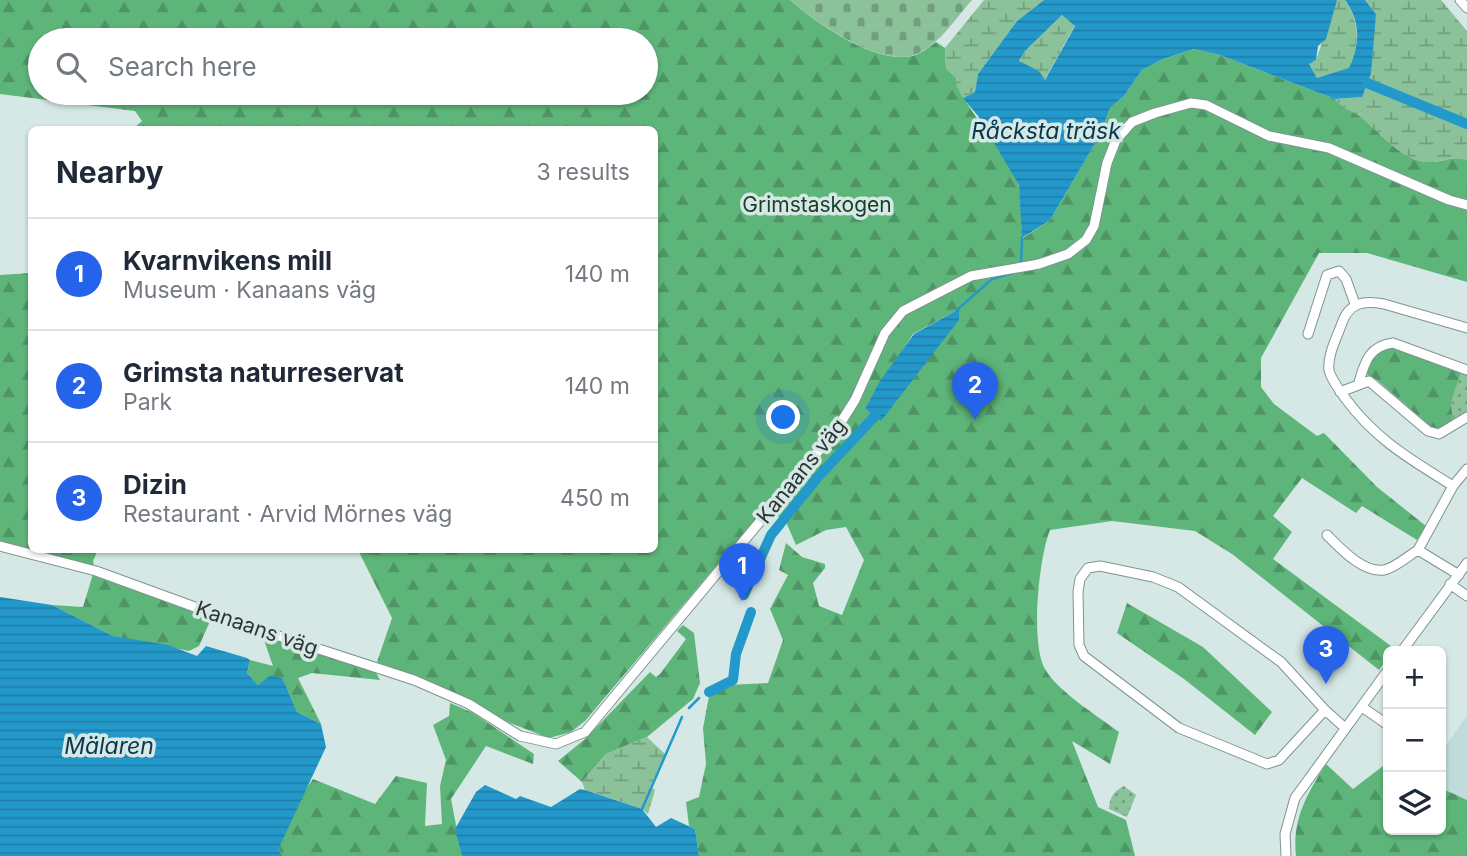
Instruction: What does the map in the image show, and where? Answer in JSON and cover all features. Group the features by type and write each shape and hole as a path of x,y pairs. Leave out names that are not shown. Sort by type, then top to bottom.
{"street":[{"path":"1460,0 1467,8"},
{"name":"Kanaans väg","path":"0,546 96,571 236,622 414,680 469,704 520,736 556,744 585,732 836,430 855,400 885,333 903,311 971,276 1023,267 1068,254 1086,240 1094,226 1107,163 1116,140 1132,122 1191,103 1206,105 1269,136 1329,148 1436,195 1467,205"},
{"path":"1308,334 1327,275 1339,271 1346,279 1355,304"},
{"path":"1452,486 1373,434 1340,391 1329,369 1333,346 1347,311 1355,304 1372,301 1467,328"},
{"path":"1359,382 1368,354 1383,344 1393,344 1467,370"},
{"path":"1340,391 1359,382 1369,381 1428,431 1439,434 1467,417"},
{"path":"1327,535 1354,559 1377,569 1387,570 1418,550 1452,486 1467,469"},
{"path":"1418,550 1462,576"},
{"path":"1406,646 1450,584 1462,576 1467,563"},
{"path":"1325,710 1273,764 1267,764 1179,728 1084,656 1079,645 1080,579 1088,568 1100,566 1153,577 1178,587 1281,662 1344,727"},
{"path":"1450,584 1467,596"},
{"path":"1285,852 1287,820 1295,798 1344,727 1383,677"},
{"path":"1362,707 1383,722"}],"shaded area":[{"path":"1467,716 1467,800 1446,790 1446,745"}],"green space":[{"name":"Grimstaskogen","path":"0,0 790,0 847,40 881,54 912,56 936,42 945,48 946,68 956,78 964,98 1015,174 1019,189 1023,238 1050,220 1100,135 1110,108 1124,96 1142,70 1163,59 1194,49 1220,55 1335,99 1410,158 1430,162 1453,158 1467,160 1467,282 1367,253 1319,253 1261,358 1261,387 1274,404 1317,436 1324,433 1377,487 1426,526 1417,540 1362,506 1356,513 1302,478 1273,516 1292,532 1273,559 1391,646 1383,646 1383,665 1379,670 1232,554 1195,531 1112,521 1050,530 1042,559 1038,600 1040,657 1045,669 1059,686 1119,732 1110,764 1072,741 1098,807 1126,820 1135,856 699,856 695,829 689,826 686,802 699,797 706,764 703,728 709,696 728,685 768,683 783,640 770,609 788,575 779,570 786,543 802,557 825,564 825,568 813,583 819,606 842,615 864,560 846,527 826,530 796,545 786,522 765,508 585,721 571,732 549,738 510,723 427,681 377,662 392,618 360,553 658,553 658,126 136,126 142,121 135,111 87,105 658,105 658,28 28,28 28,98 0,94","holes":["959,309 881,420 865,409 913,334"]},
{"path":"790,0 972,0 934,43 919,53 904,57 869,50 851,42"},
{"path":"984,0 1044,0 1017,21 978,74 975,92 963,98 956,78 946,68 945,48"},
{"path":"1337,0 1345,0 1356,25 1355,51 1349,69 1317,78 1308,64 1316,60"},
{"path":"1365,0 1441,0 1467,31 1467,160 1453,158 1430,162 1410,158 1335,99 1362,97 1376,14"},
{"path":"1062,15 1075,25 1044,81 1039,71 1019,62 1025,51"},
{"path":"28,273 28,552 0,543 0,275"},
{"path":"1393,345 1458,368 1461,373 1451,403 1453,421 1437,429 1430,426 1377,380 1364,373 1370,356"},
{"path":"1461,373 1467,375 1467,413 1453,421 1451,403"},
{"path":"30,553 97,553 93,561 95,572 208,614 211,619 199,646 189,651 113,636 52,605 83,607 93,574"},
{"path":"1127,603 1203,647 1272,712 1255,735 1184,679 1117,633"},
{"path":"683,625 694,633 700,683 693,699 647,737 606,754 582,782 558,761 585,739 650,672 656,677 660,674 686,639 677,631"},
{"path":"263,637 374,669 380,680 312,673 298,678 321,724 297,712 283,679 258,685 247,673 250,660 273,666"},
{"path":"450,703 473,713 534,754 533,764 486,746 451,799 462,856 283,856 278,850 301,796 313,779 375,804 396,776 427,783 425,826 442,824 440,786 446,760 433,725 449,716"},
{"path":"647,737 665,754 650,787 655,790 648,814 642,809 585,790 582,782 606,754"},
{"path":"1326,764 1353,789 1383,766 1383,835 1446,835 1446,790 1467,800 1467,856 1296,856 1296,830 1307,797"},
{"path":"1124,786 1136,795 1127,817 1109,809 1113,795"}],"water":[{"name":"Råcksta träsk","path":"1044,0 1337,0 1326,39 1318,46 1316,60 1309,64 1317,78 1349,68 1353,59 1357,42 1356,25 1345,0 1365,0 1376,14 1371,73 1362,97 1335,99 1220,55 1194,49 1163,59 1142,70 1124,96 1110,108 1100,135 1050,220 1022,238 1019,185 978,116 963,98 975,92 978,74 1017,21","holes":["1062,15 1075,26 1045,80 1039,71 1019,61 1025,51"]},
{"path":"959,309 959,320 881,421 865,409 880,381 914,334"},
{"name":"Mälaren","path":"0,597 52,605 113,636 168,645 197,656 206,646 247,658 250,660 247,673 258,685 271,675 283,679 297,712 321,724 326,747 278,850 283,856 0,856"},
{"path":"485,785 516,799 520,796 551,807 580,789 642,809 656,827 671,818 695,829 699,856 462,856 455,829 476,792"}],"waterway":[{"path":"1367,83 1467,124"},
{"path":"1021,265 1022,238"},
{"path":"958,309 992,279 1013,273"},
{"path":"744,595 771,535 818,477 875,416"},
{"path":"709,692 733,680 736,654 751,612"},
{"path":"689,708 699,698"},
{"path":"642,809 682,717"}],"place":[{"name":"Grimsta naturreservat","path":"975,420"},
{"name":"Kvarnvikens mill","path":"742,601"},
{"name":"Dizin","path":"1326,684"}]}
